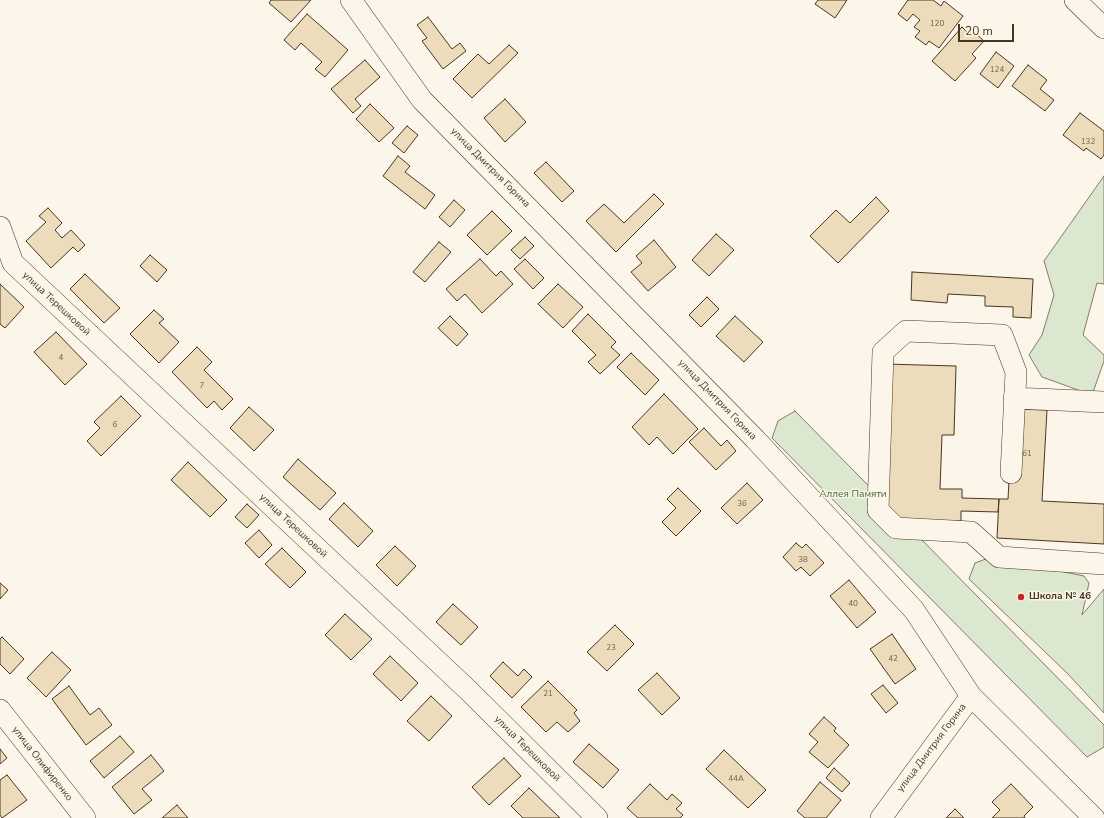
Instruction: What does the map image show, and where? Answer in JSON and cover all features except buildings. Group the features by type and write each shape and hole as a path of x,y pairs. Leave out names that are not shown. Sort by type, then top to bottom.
{"street":[{"name":"улица Дмитрия Горина","path":"350,0 422,100 597,276 755,439 914,610 971,696 881,818"},
{"path":"1075,0 1104,28"},
{"name":"улица Терешковой","path":"0,227 13,263 467,689 597,818"},
{"path":"1011,473 1016,372 1002,335 906,331 883,352 878,510 896,528 971,532 999,556 1104,564"},
{"path":"1014,398 1104,402"},
{"path":"971,696 1094,818"},
{"name":"улица Олифиренко","path":"0,710 85,818"}],"green space":[{"path":"1104,176 1104,284 1097,283 1083,335 1104,355 1104,361 1092,395 1042,377 1029,355 1042,335 1054,295 1044,261"},
{"name":"Аллея Памяти","path":"795,411 1104,725 1104,747 1087,757 772,438 778,421"},
{"path":"991,557 1084,576 1089,583 1082,615 1104,589 1104,713 1068,674 969,579 975,563"}],"place":[{"name":"Школа № 46","path":"1021,597"}]}
